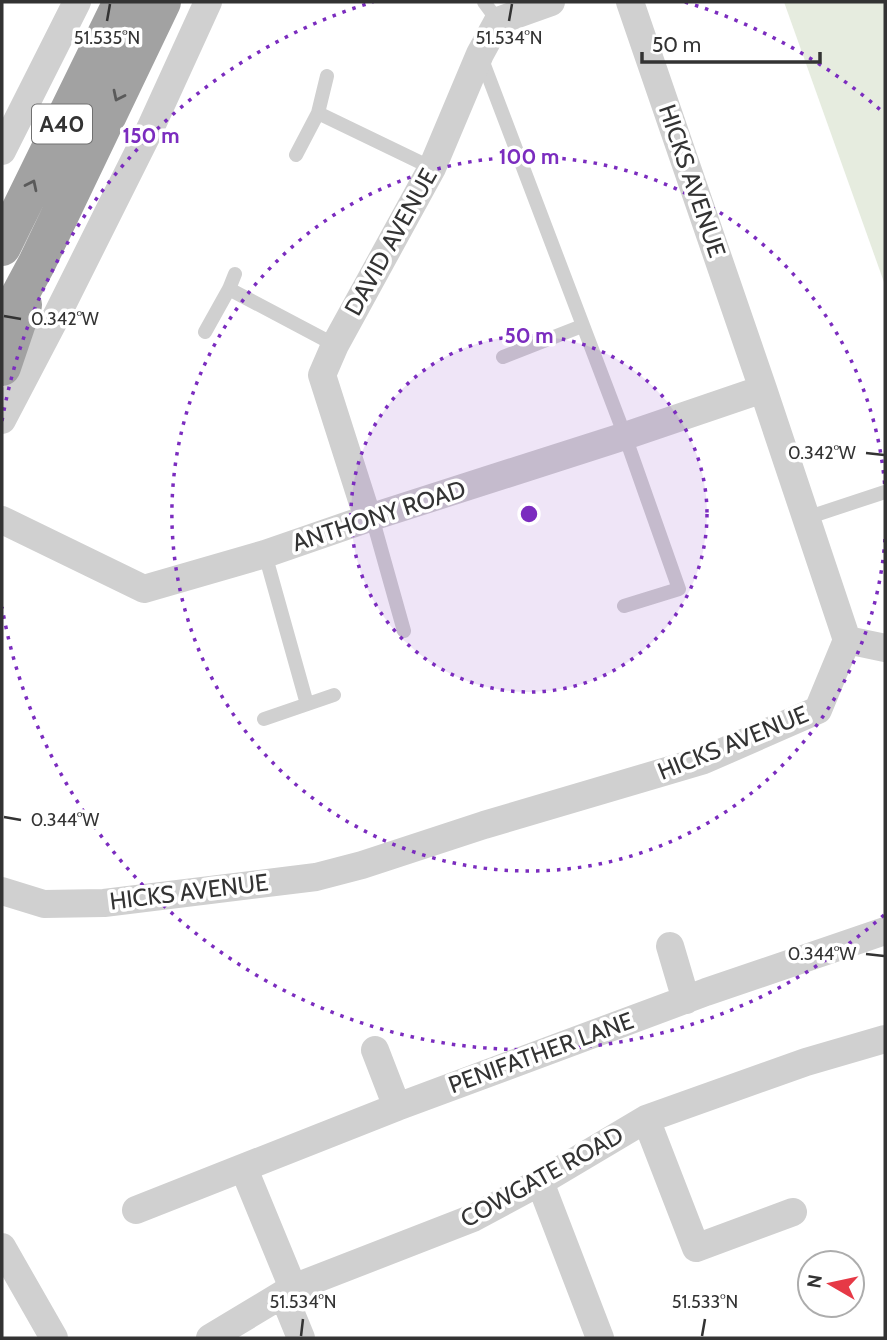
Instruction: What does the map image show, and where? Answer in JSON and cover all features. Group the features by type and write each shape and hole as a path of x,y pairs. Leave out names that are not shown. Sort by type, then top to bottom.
{"highway":[{"name":"A40","path":"2,247 122,2"},
{"name":"A40","path":"2,328 37,263 162,2"},
{"name":"A40","path":"2,367 37,263"}],"street":[{"path":"2,151 77,2"},
{"path":"2,420 149,130 208,2"},
{"name":"DAVID AVENUE","path":"370,518 322,375 335,345 432,168 480,54 491,11 551,2"},
{"name":"HICKS AVENUE","path":"2,891 44,904 104,903 316,877 704,760 818,710 847,640 630,2"},
{"name":"ANTHONY ROAD","path":"2,520 144,589 265,554 763,389"},
{"path":"847,640 885,648"},
{"name":"PENIFATHER LANE","path":"136,1210 397,1108 687,1000 885,931"},
{"path":"670,946 687,1000"},
{"name":"COWGATE ROAD","path":"210,1338 288,1291 473,1219 646,1119 806,1062 885,1039"},
{"path":"375,1050 397,1108"},
{"path":"646,1119 696,1248 793,1212"},
{"path":"244,1169 288,1291 301,1338"},
{"path":"540,1182 600,1338"},
{"path":"2,1247 54,1338"}],"lane":[{"path":"480,54 625,436 679,589 624,606"},
{"path":"296,155 318,113 327,76"},
{"path":"318,113 432,168"},
{"path":"205,332 235,274"},
{"path":"229,289 335,345"},
{"path":"503,357 582,326"},
{"path":"806,517 885,492"},
{"path":"370,518 404,631"},
{"path":"265,554 307,704"},
{"path":"264,719 334,695"}],"shaded area":[{"path":"784,2 885,2 885,285"}]}
